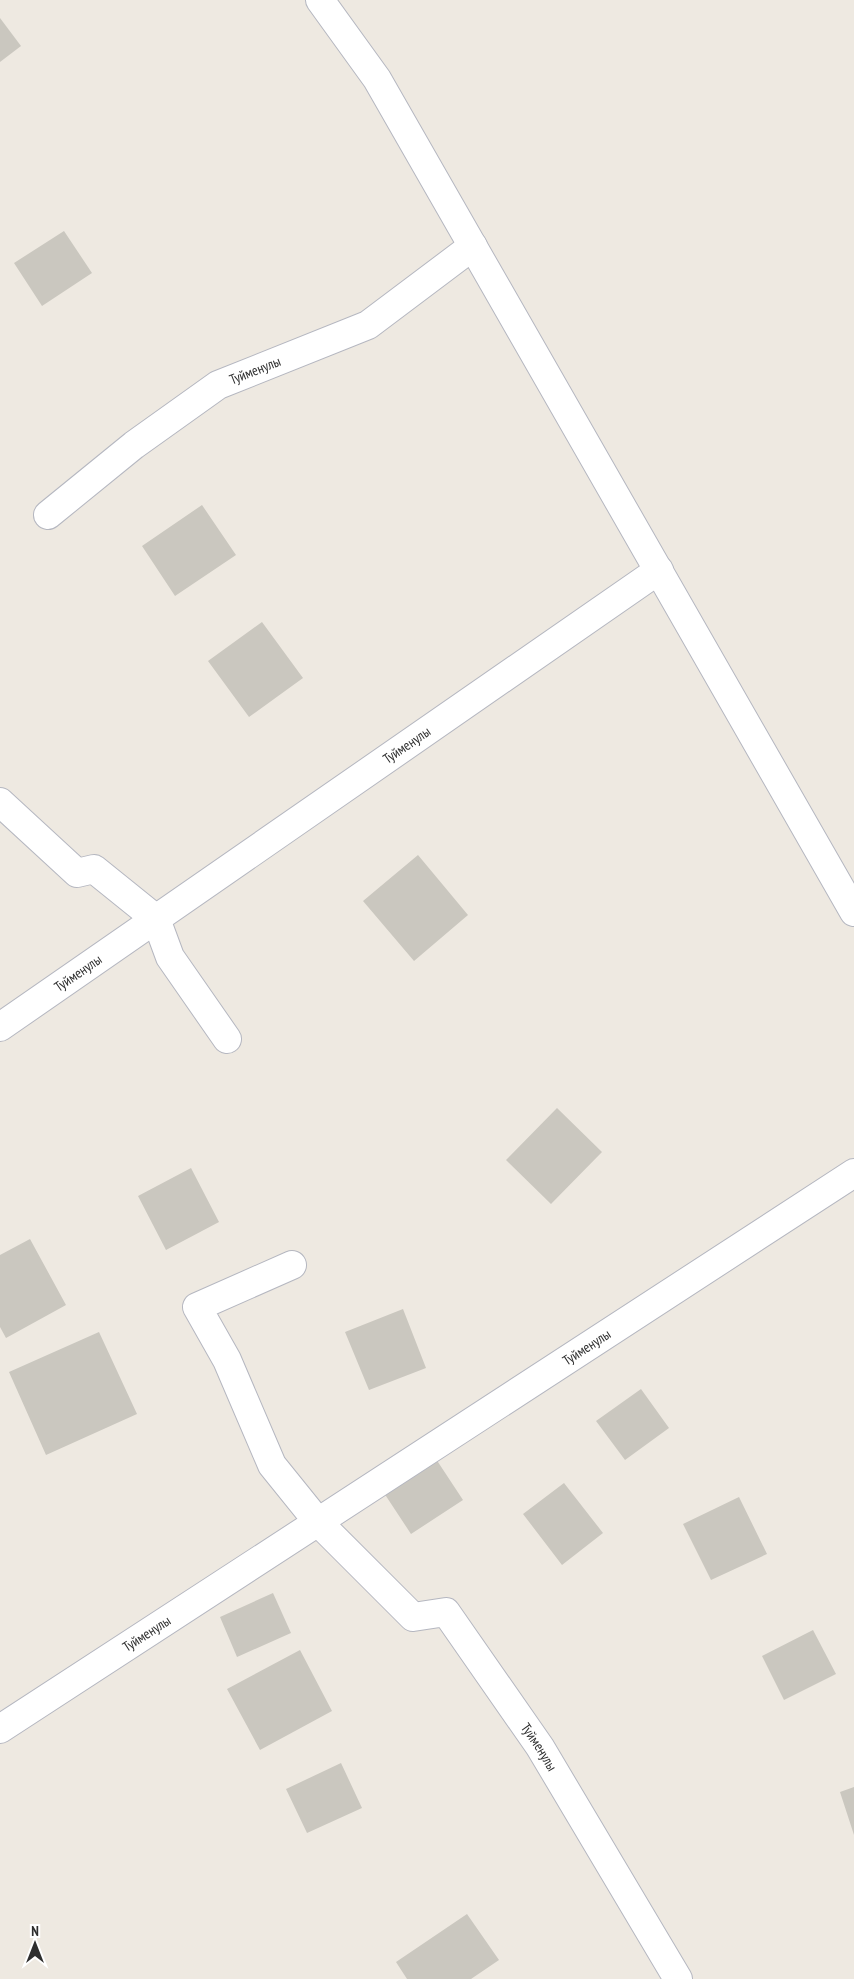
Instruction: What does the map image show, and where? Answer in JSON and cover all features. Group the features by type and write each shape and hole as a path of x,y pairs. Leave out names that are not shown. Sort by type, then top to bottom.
{"street":[{"path":"320,0 377,79 854,912"},
{"name":"Туйменулы","path":"48,514 134,445 218,385 368,325 473,246"},
{"name":"Туйменулы","path":"0,1027 659,570"},
{"path":"0,802 77,872 94,869 156,919 170,958 227,1039"},
{"name":"Туйменулы","path":"0,1729 854,1173"},
{"name":"Туйменулы","path":"292,1265 197,1307 227,1360 272,1465 318,1522 413,1617 446,1612 540,1747 678,1979"}],"building":[{"path":"0,18 21,46 0,62"},
{"path":"64,231 92,273 42,306 14,263"},
{"path":"202,505 236,555 175,596 142,546"},
{"path":"262,622 303,678 249,717 208,661"},
{"path":"418,855 468,915 414,961 363,901"},
{"path":"557,1108 602,1152 551,1204 506,1160"},
{"path":"191,1168 219,1222 166,1250 138,1196"},
{"path":"30,1239 66,1305 6,1338 0,1327 0,1255"},
{"path":"403,1309 426,1368 369,1390 345,1332"},
{"path":"99,1332 137,1414 46,1455 9,1372"},
{"path":"641,1389 669,1428 625,1460 596,1421"},
{"path":"436,1459 463,1500 411,1534 384,1493"},
{"path":"564,1483 603,1533 562,1565 523,1514"},
{"path":"739,1497 767,1554 711,1580 683,1524"},
{"path":"273,1593 291,1633 237,1657 220,1617"},
{"path":"813,1630 836,1674 784,1700 762,1656"},
{"path":"300,1650 332,1711 260,1750 227,1689"},
{"path":"341,1763 362,1808 307,1833 286,1789"},
{"path":"854,1787 854,1835 840,1792"},
{"path":"467,1914 499,1960 471,1979 407,1979 396,1962"}]}
